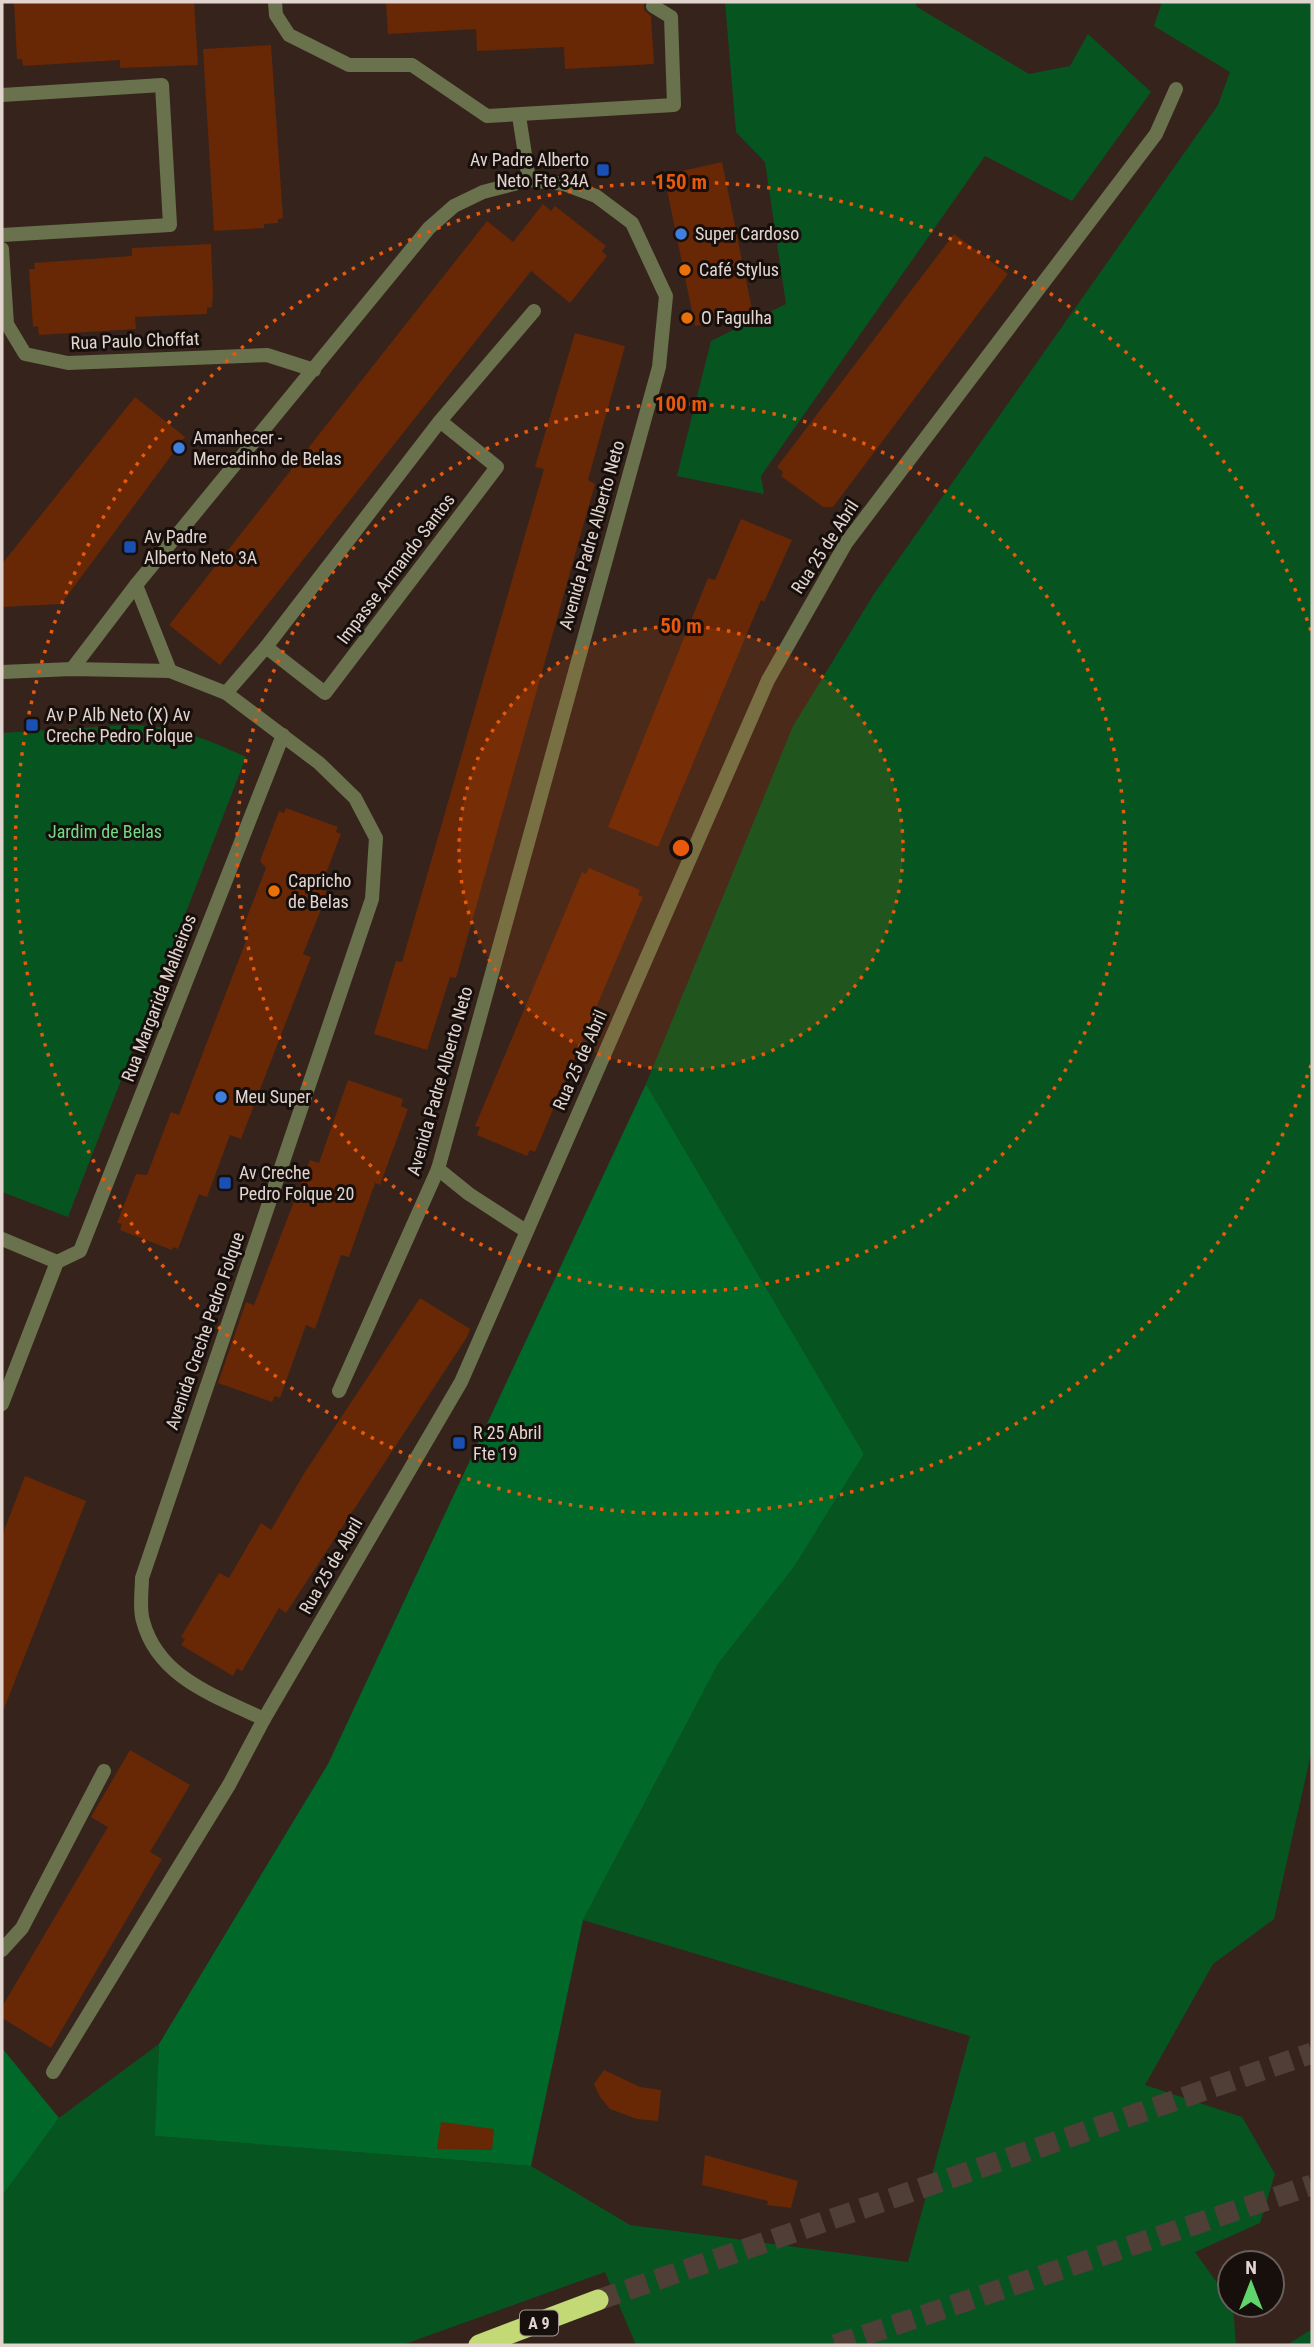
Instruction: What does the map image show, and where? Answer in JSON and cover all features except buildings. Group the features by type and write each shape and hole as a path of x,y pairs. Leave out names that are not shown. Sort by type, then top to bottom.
{"highway":[{"name":"A 9","path":"480,2345 598,2300"}],"street":[{"path":"275,2 276,15 289,35 349,65 412,65 487,116 674,105 671,17 653,6"},
{"path":"2,95 162,85 170,225 2,234"},
{"name":"Rua 25 de Abril","path":"53,2072 225,1793 264,1719 461,1382 768,680 845,543 1156,134 1176,89"},
{"path":"519,116 529,180"},
{"name":"Avenida Padre Alberto Neto","path":"72,669 135,585 429,228 454,206 483,192 529,180 564,184 596,196 632,223 666,296 659,367 438,1169 339,1391"},
{"name":"Rua Paulo Choffat","path":"2,249 7,324 25,354 68,363 267,355 314,370"},
{"path":"226,693 266,647 440,421 534,311"},
{"name":"Impasse Armando Santos","path":"266,647 326,693 497,467 440,421"},
{"path":"135,585 170,671"},
{"name":"Avenida Creche Pedro Folque","path":"2,672 72,669 170,671 226,693 319,763 355,798 376,838 372,900 142,1578 142,1619 159,1657 187,1682 264,1719"},
{"name":"Rua Margarida Malheiros","path":"57,1262 80,1251 283,735"},
{"path":"438,1169 526,1231"},
{"path":"2,1239 57,1262 2,1404"},
{"path":"2,1950 22,1928 104,1771"}],"green space":[{"path":"725,2 915,2 917,7 1029,74 1070,66 1088,34 1151,92 1072,201 985,156 761,476 764,494 677,476 711,341 786,304 765,162 736,132"},
{"path":"1162,2 1312,2 1312,1749 1274,1919 1213,1964 1145,2085 1242,2117 1275,2174 1260,2223 1195,2252 1216,2281 1216,2319 1234,2319 1236,2345 636,2345 605,2272 402,2345 2,2345 2,2196 59,2118 159,2044 156,2136 531,2166 630,2225 908,2262 970,2036 583,1920 718,1664 794,1567 864,1454 646,1084 793,726 874,594 1218,105 1230,72 1154,26"},
{"name":"Jardim de Belas","path":"127,725 159,727 188,734 246,757 68,1217 2,1192 2,733"},
{"path":"646,1084 864,1454 794,1567 718,1664 583,1920 531,2166 155,2136 159,2044 328,1764"},
{"path":"2,2048 59,2118 2,2196"},
{"path":"1312,2329 1312,2345 1287,2345"}],"tunnel":[{"path":"598,2300 1312,2053"},
{"path":"835,2345 1312,2185"}],"place":[{"name":"Av Padre Alberto Neto Fte 34A","path":"603,170"},
{"name":"Super Cardoso","path":"681,234"},
{"name":"Café Stylus","path":"685,270"},
{"name":"O Fagulha","path":"687,318"},
{"name":"Amanhecer - Mercadinho de Belas","path":"179,448"},
{"name":"Av Padre Alberto Neto 3A","path":"130,547"},
{"name":"Av P Alb Neto (X) Av Creche Pedro Folque","path":"32,725"},
{"name":"Capricho de Belas","path":"274,891"},
{"name":"Meu Super","path":"221,1097"},
{"name":"Av Creche Pedro Folque 20","path":"225,1183"},
{"name":"R 25 Abril Fte 19","path":"459,1443"}]}
